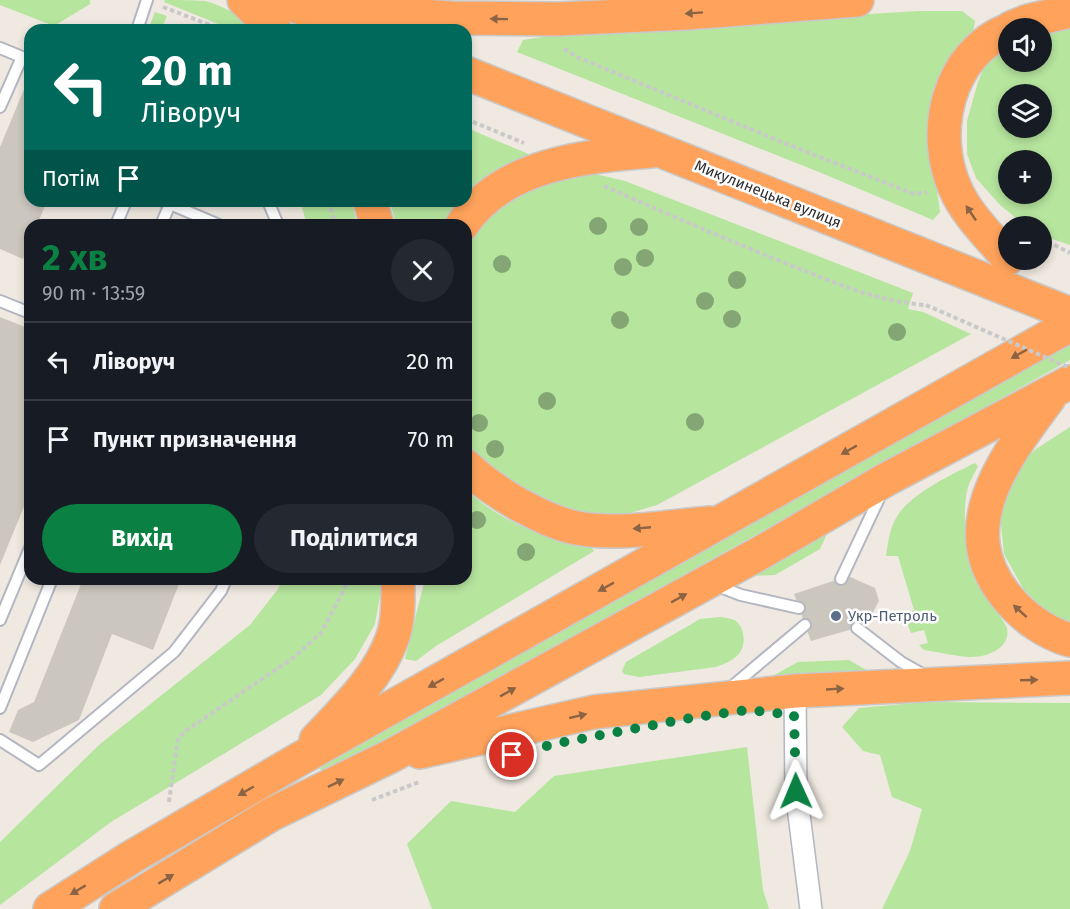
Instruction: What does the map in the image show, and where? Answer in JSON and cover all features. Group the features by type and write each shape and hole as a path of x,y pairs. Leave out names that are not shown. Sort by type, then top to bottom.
{"highway":[{"path":"244,0 269,24"},
{"path":"281,0 316,9 374,13 452,18 558,19 606,13 687,13 857,0"},
{"path":"316,9 345,24"},
{"path":"1041,18 1070,11"},
{"path":"998,34 969,58 949,94 944,125 945,158 957,192 982,229 998,247"},
{"name":"Микулинецька вулиця","path":"472,76 1058,309"},
{"path":"466,219 471,212 496,192 529,174 556,164 604,154 658,150"},
{"path":"1020,270 1058,309"},
{"path":"50,909 130,858 296,761 1070,326"},
{"path":"116,909 272,814 378,762 708,582 1065,380"},
{"path":"1065,380 1015,444 998,473 983,518 982,544 987,564 998,586 1016,608 1039,626 1070,640"},
{"path":"472,472 481,481 544,518 578,528 615,531 721,522"},
{"path":"296,761 339,715 382,660 393,638 398,585"},
{"path":"378,762 594,712 795,691 1070,678"}],"street":[{"path":"795,691 796,791 811,909"}],"lane":[{"path":"139,24 147,0"},
{"path":"0,48 22,57 0,107"},
{"path":"178,207 205,219"},
{"path":"0,301 24,311"},
{"path":"841,579 887,479"},
{"path":"0,620 24,562"},
{"path":"708,582 741,595 799,608"},
{"path":"0,708 50,585"},
{"path":"0,740 39,765 174,652 224,585"},
{"path":"717,699 805,626"},
{"path":"857,628 901,662 939,684"}],"path":[{"path":"147,0 208,24"},
{"path":"558,19 556,44 577,57 914,194 933,191 957,192"},
{"path":"472,122 536,149 556,164"},
{"path":"599,183 700,228 873,297 904,304 926,305 1065,380"},
{"path":"1052,244 1070,253"},
{"path":"168,812 178,738 293,658 320,634 346,585"},
{"path":"369,802 428,778"}],"green space":[{"path":"0,0 90,0 90,4 57,24 49,24 0,5"},
{"path":"165,0 205,1 239,16 250,24 218,24 164,2"},
{"path":"918,11 962,11 975,21 973,32 962,44 934,168 940,212 933,220 824,174 517,52 523,40 567,33"},
{"path":"155,12 167,16 164,24 150,24"},
{"path":"1070,20 1070,245 1052,239 1052,216 1014,216 999,204 1052,204 1052,150 998,150 998,203 976,178 967,154 967,121 978,82 989,56 998,49 998,72 1052,72 1052,25"},
{"path":"472,130 531,155 481,182 472,190"},
{"path":"587,172 625,181 913,293 908,309 923,312 971,334 657,505 620,516 581,513 505,483 482,465 472,450 472,236 487,217 515,195 555,177"},
{"path":"302,207 353,207 356,219 305,219"},
{"path":"392,207 454,207 446,219 394,219"},
{"path":"1070,338 1070,360 678,578 515,672 322,772 320,769 329,760"},
{"path":"1070,427 1070,625 1046,611 1024,590 1004,554 1000,514 1013,470 1036,449"},
{"path":"975,463 978,466 966,497 965,523 968,552 979,586 1006,625 1007,635 1005,642 996,651 983,656 969,657 924,650 919,645 928,643 924,630 911,633 904,615 914,610 898,556 886,556 891,529 901,511 919,494"},
{"path":"472,495 495,512 524,528 556,539 591,546 594,551 436,646 416,661 405,659 424,585 472,585"},
{"path":"828,532 820,549 775,575 749,576"},
{"path":"280,585 382,585 375,624 355,659 321,695 111,822 0,905 0,842 100,744 250,625"},
{"path":"720,617 736,621 743,635 741,652 731,661 716,667 639,677 624,674 622,671 626,662 700,619"},
{"path":"849,660 868,671 769,678 798,662"},
{"path":"926,702 1070,703 1070,909 882,909 910,851 922,809 892,797 880,755 863,751 842,727 859,708"},
{"path":"747,747 763,890 769,909 432,909 407,844 451,801 515,812 554,776"}],"building":[{"path":"24,89 24,207 44,207 40,219 24,219 23,259 0,249 0,147"},
{"path":"0,317 24,327 24,507 0,565"},
{"name":"Укр-Петроль","path":"848,576 875,588 879,601 866,625 811,641 794,594"},
{"path":"81,585 179,585 153,650 112,634 79,720 33,742 9,732 18,710 34,702"}],"place":[{"name":"Укр-Петроль","path":"836,616"}],"route":[{"path":"512,755 554,744 696,717 748,710 794,715 796,791"}]}
